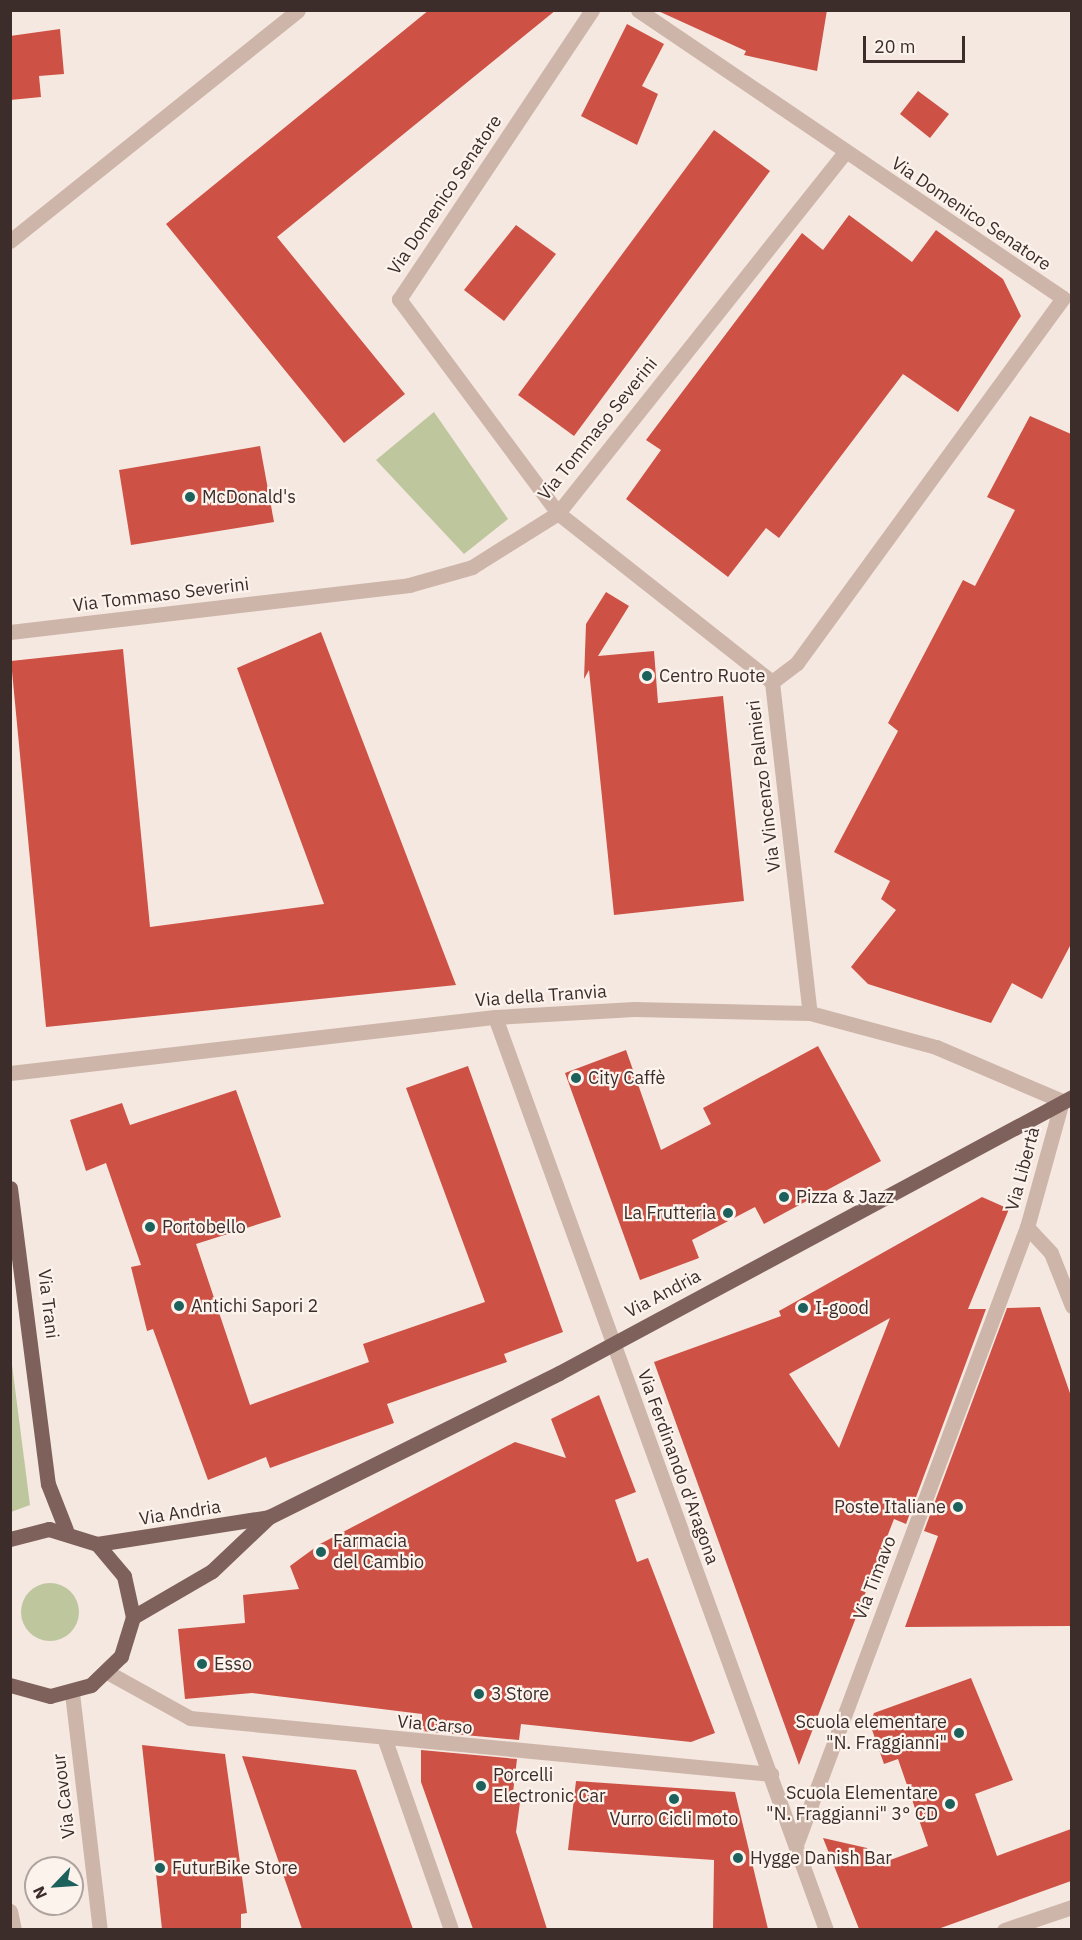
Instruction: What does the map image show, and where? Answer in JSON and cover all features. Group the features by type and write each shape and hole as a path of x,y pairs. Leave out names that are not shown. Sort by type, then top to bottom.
{"main road":[{"name":"Via Andria","path":"133,1617 212,1570 269,1517 612,1344 1067,1099"},
{"name":"Via Trani","path":"10,1188 48,1484 66,1530"},
{"name":"Via Andria","path":"98,1544 269,1517"},
{"path":"10,1539 31,1531 66,1530 98,1544 124,1576 133,1617 129,1637 107,1672 72,1693 50,1696 10,1685"}],"street":[{"path":"10,241 298,10"},
{"name":"Via Domenico Senatore","path":"558,513 399,299 592,10"},
{"name":"Via Domenico Senatore","path":"638,10 844,153 1063,298 797,663 772,682"},
{"name":"Via Tommaso Severini","path":"10,632 409,585 472,567 558,513 844,153"},
{"name":"Via Vincenzo Palmieri","path":"558,513 772,682 810,1013"},
{"name":"Via della Tranvia","path":"10,1073 495,1017 634,1009 810,1013 936,1047 1067,1099"},
{"name":"Via Ferdinando d'Aragona","path":"495,1017 612,1344 797,1842 826,1929"},
{"name":"Via Libertà","path":"1067,1099 1027,1227 1052,1253 1071,1306"},
{"name":"Via Timavo","path":"797,1842 1027,1227"},
{"name":"Via Carso","path":"107,1672 190,1718 385,1740 771,1774"},
{"name":"Via Cavour","path":"72,1693 100,1929"},
{"path":"385,1740 451,1929"},
{"path":"1004,1929 1071,1907"},
{"path":"10,1911 14,1929"}],"green space":[{"path":"434,412 508,519 464,554 376,460"},
{"path":"11,1357 30,1505 10,1512"},
{"path":"50,1583 61,1585 74,1596 79,1612 77,1623 66,1636 50,1641 39,1639 26,1628 21,1612 23,1601 34,1588"}],"building":[{"path":"429,10 556,10 277,237 405,394 344,443 166,224"},
{"path":"656,10 827,10 817,71 744,55 746,51"},
{"path":"627,24 664,44 642,86 658,94 637,145 581,116"},
{"path":"60,29 64,74 39,76 41,97 10,100 10,36"},
{"path":"918,91 949,114 930,138 900,114"},
{"path":"714,130 770,171 574,436 518,395"},
{"path":"849,215 912,262 936,230 1003,279 1021,316 958,412 903,374 779,538 766,528 728,577 626,499 661,450 646,440 802,233 823,250"},
{"path":"516,225 556,254 504,321 464,290"},
{"path":"1030,416 1071,434 1071,944 1042,999 1012,983 991,1023 868,984 851,967 896,910 881,899 890,881 834,852 898,731 888,723 963,580 975,586 1015,510 987,497"},
{"path":"260,446 274,522 131,545 119,470"},
{"path":"606,592 629,606 598,656 654,651 658,703 723,696 744,901 614,915 589,670 584,679 586,624"},
{"path":"321,632 456,985 46,1027 11,661 123,649 150,927 324,904 237,668"},
{"path":"818,1046 881,1161 764,1224 755,1207 692,1240 699,1258 640,1280 565,1073 626,1050 661,1150 711,1124 703,1108"},
{"path":"468,1066 563,1332 504,1354 507,1362 387,1404 394,1423 270,1468 266,1457 208,1480 153,1329 147,1331 131,1267 141,1265 106,1163 86,1171 70,1120 122,1103 130,1125 236,1090 281,1217 196,1244 250,1405 369,1362 363,1344 485,1302 406,1088"},
{"path":"982,1197 1009,1209 968,1309 986,1309 906,1524 894,1519 799,1765 654,1362 781,1316 779,1311","holes":["890,1318 839,1448 789,1374"]},
{"path":"1040,1307 1071,1396 1071,1626 905,1627 938,1536 924,1531 1007,1308"},
{"path":"599,1395 636,1492 615,1500 637,1562 648,1558 715,1733 691,1742 521,1724 519,1740 422,1731 422,1714 252,1693 185,1699 178,1629 245,1623 243,1595 299,1589 290,1566 320,1544 515,1442 566,1458 551,1419"},
{"name":"Scuola Elementare \"N. Fraggianni\" 3° CD","path":"971,1678 1013,1780 975,1794 997,1856 1071,1829 1071,1881 938,1929 859,1929 823,1838 867,1848 874,1866 928,1846 898,1759 884,1764 870,1724 874,1713"},
{"path":"142,1745 225,1754 247,1913 241,1914 241,1929 162,1929"},
{"path":"421,1750 517,1759 512,1801 520,1802 516,1832 547,1929 473,1929 421,1782"},
{"path":"242,1756 356,1770 413,1929 302,1929"},
{"path":"576,1781 735,1792 768,1929 713,1929 714,1860 568,1850"}],"place":[{"name":"McDonald's","path":"190,497"},
{"name":"Centro Ruote","path":"647,676"},
{"name":"City Caffè","path":"576,1078"},
{"name":"Pizza & Jazz","path":"784,1197"},
{"name":"La Frutteria","path":"728,1213"},
{"name":"Portobello","path":"150,1227"},
{"name":"Antichi Sapori 2","path":"179,1306"},
{"name":"I-good","path":"803,1308"},
{"name":"Poste Italiane","path":"958,1507"},
{"name":"Farmacia del Cambio","path":"321,1552"},
{"name":"Esso","path":"202,1664"},
{"name":"3 Store","path":"479,1694"},
{"name":"Scuola elementare \"N. Fraggianni\"","path":"959,1733"},
{"name":"Porcelli Electronic Car","path":"481,1786"},
{"name":"Vurro Cicli moto","path":"674,1799"},
{"name":"Scuola Elementare \"N. Fraggianni\" 3° CD","path":"950,1804"},
{"name":"Hygge Danish Bar","path":"738,1858"},
{"name":"FuturBike Store","path":"160,1868"}]}
